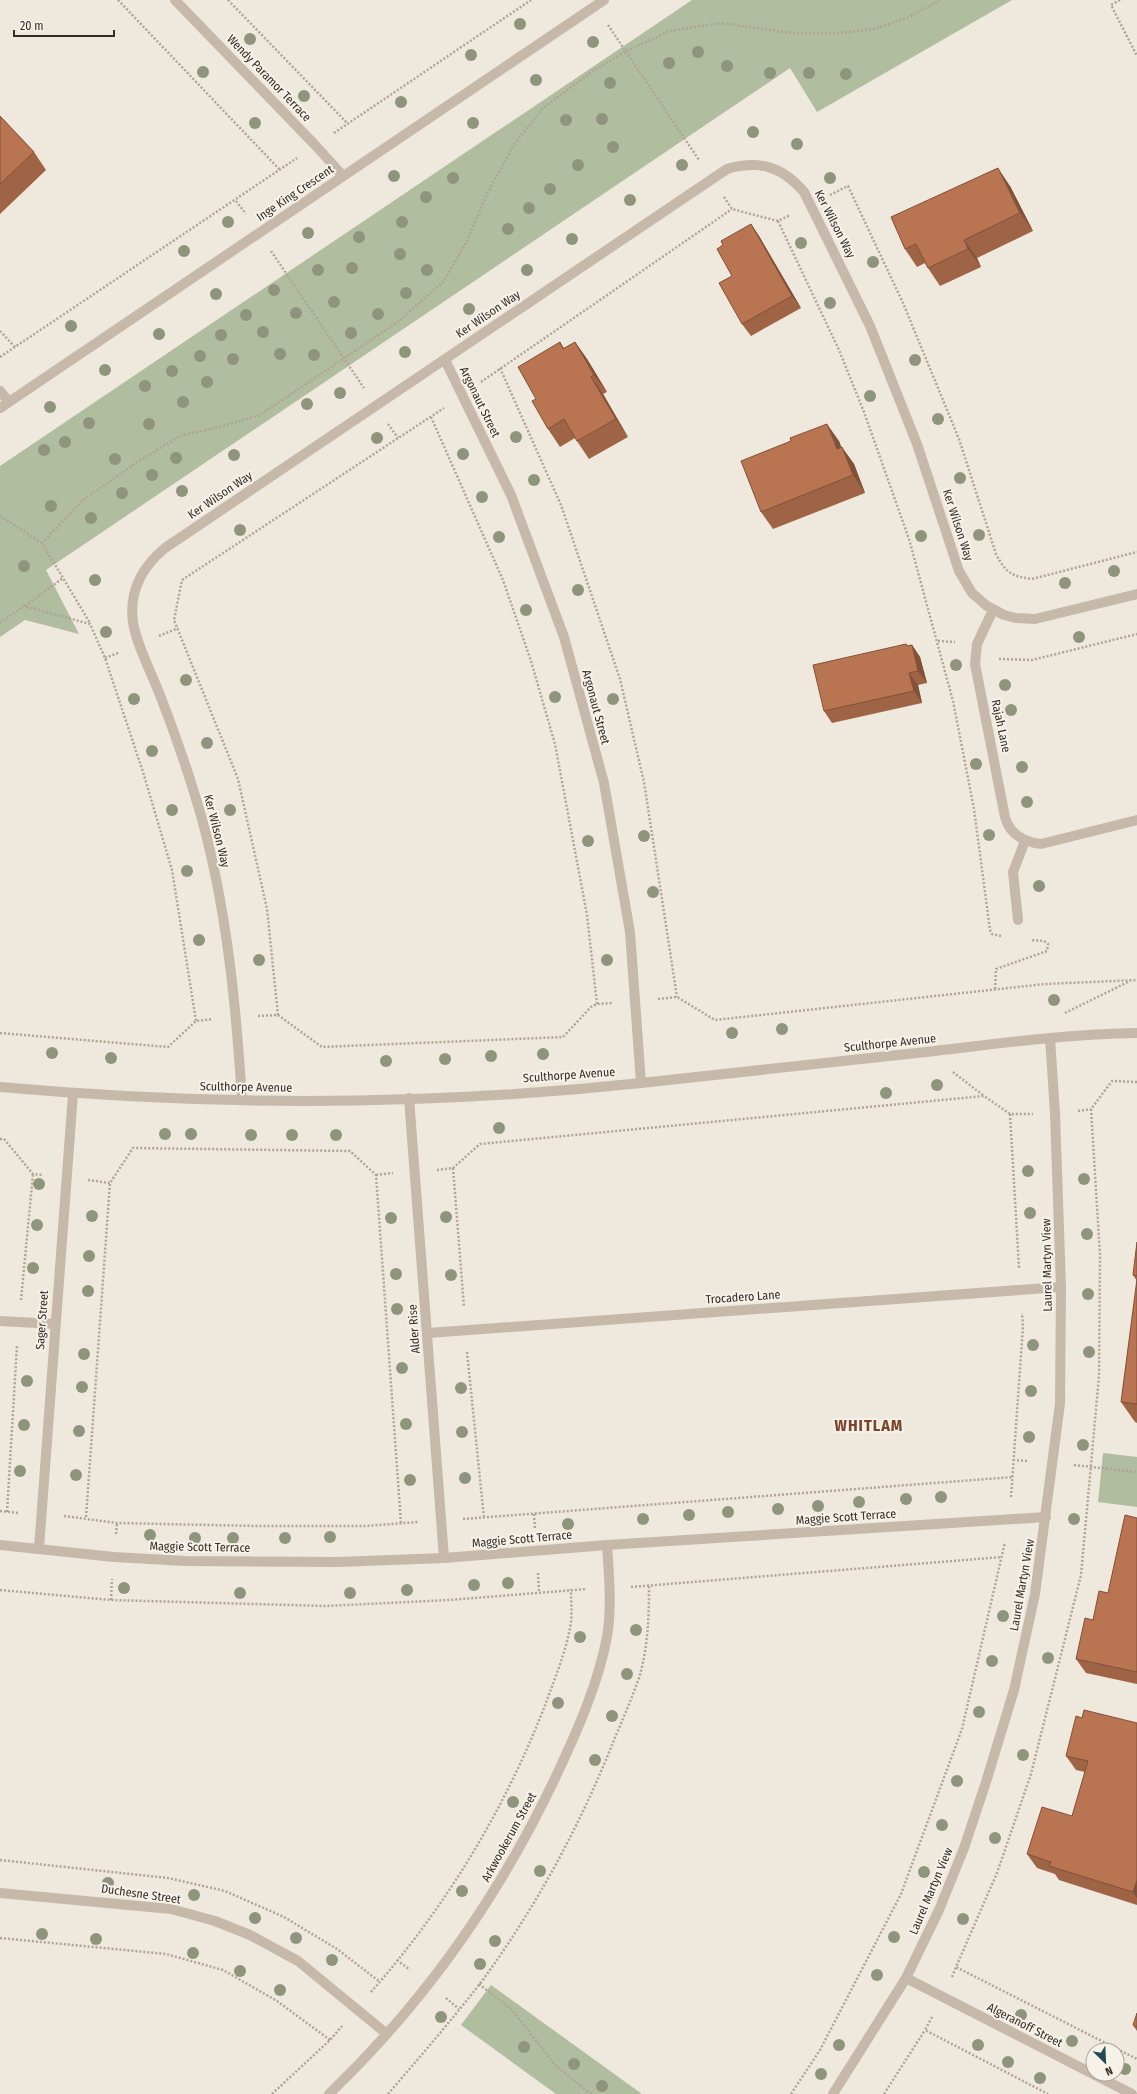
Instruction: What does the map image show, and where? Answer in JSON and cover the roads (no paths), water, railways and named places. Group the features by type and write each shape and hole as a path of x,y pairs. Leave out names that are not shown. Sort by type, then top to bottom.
{"street":[{"name":"Wendy Paramor Terrace","path":"175,0 343,176"},
{"name":"Inge King Crescent","path":"0,408 258,232 604,0"},
{"name":"Ker Wilson Way","path":"242,1100 236,1005 223,912 202,819 174,729 136,634 133,622 133,596 146,566 165,548 727,169 754,164 781,172 794,180 811,204 879,348 917,444 962,577 972,593 993,610 1016,618 1035,619 1137,594"},
{"name":"Argonaut Street","path":"445,360 511,495 564,637 604,783 630,932 641,1083"},
{"path":"0,390 9,402"},
{"name":"Rajah Lane","path":"993,610 981,631 976,650 975,664 1005,817 1011,831 1025,841"},
{"path":"1018,920 1014,872 1025,841 1041,844 1137,820"},
{"name":"Sculthorpe Avenue","path":"0,1087 73,1094 242,1100 410,1098 510,1093 641,1083 1050,1038 1137,1032"},
{"name":"Laurel Martyn View","path":"833,2094 906,1978 939,1910 964,1848 1014,1690 1035,1594 1060,1403 1061,1287 1055,1113 1050,1038"},
{"name":"Sager Street","path":"39,1548 73,1094"},
{"name":"Alder Rise","path":"410,1098 444,1558"},
{"name":"Trocadero Lane","path":"428,1333 1061,1287"},
{"path":"0,1321 55,1324"},
{"name":"Maggie Scott Terrace","path":"0,1545 114,1557 185,1561 337,1562 444,1558 607,1545 1046,1517"},
{"name":"Arkwookerum Street","path":"329,2094 387,2034 450,1957 514,1859 569,1749 597,1674 607,1636 609,1588 607,1545"},
{"name":"Duchesne Street","path":"0,1893 171,1909 215,1921 250,1935 298,1961 387,2034"},
{"name":"Algeranoff Street","path":"906,1978 1132,2094"}],"district":[{"name":"WHITLAM","path":"869,1425"}]}
